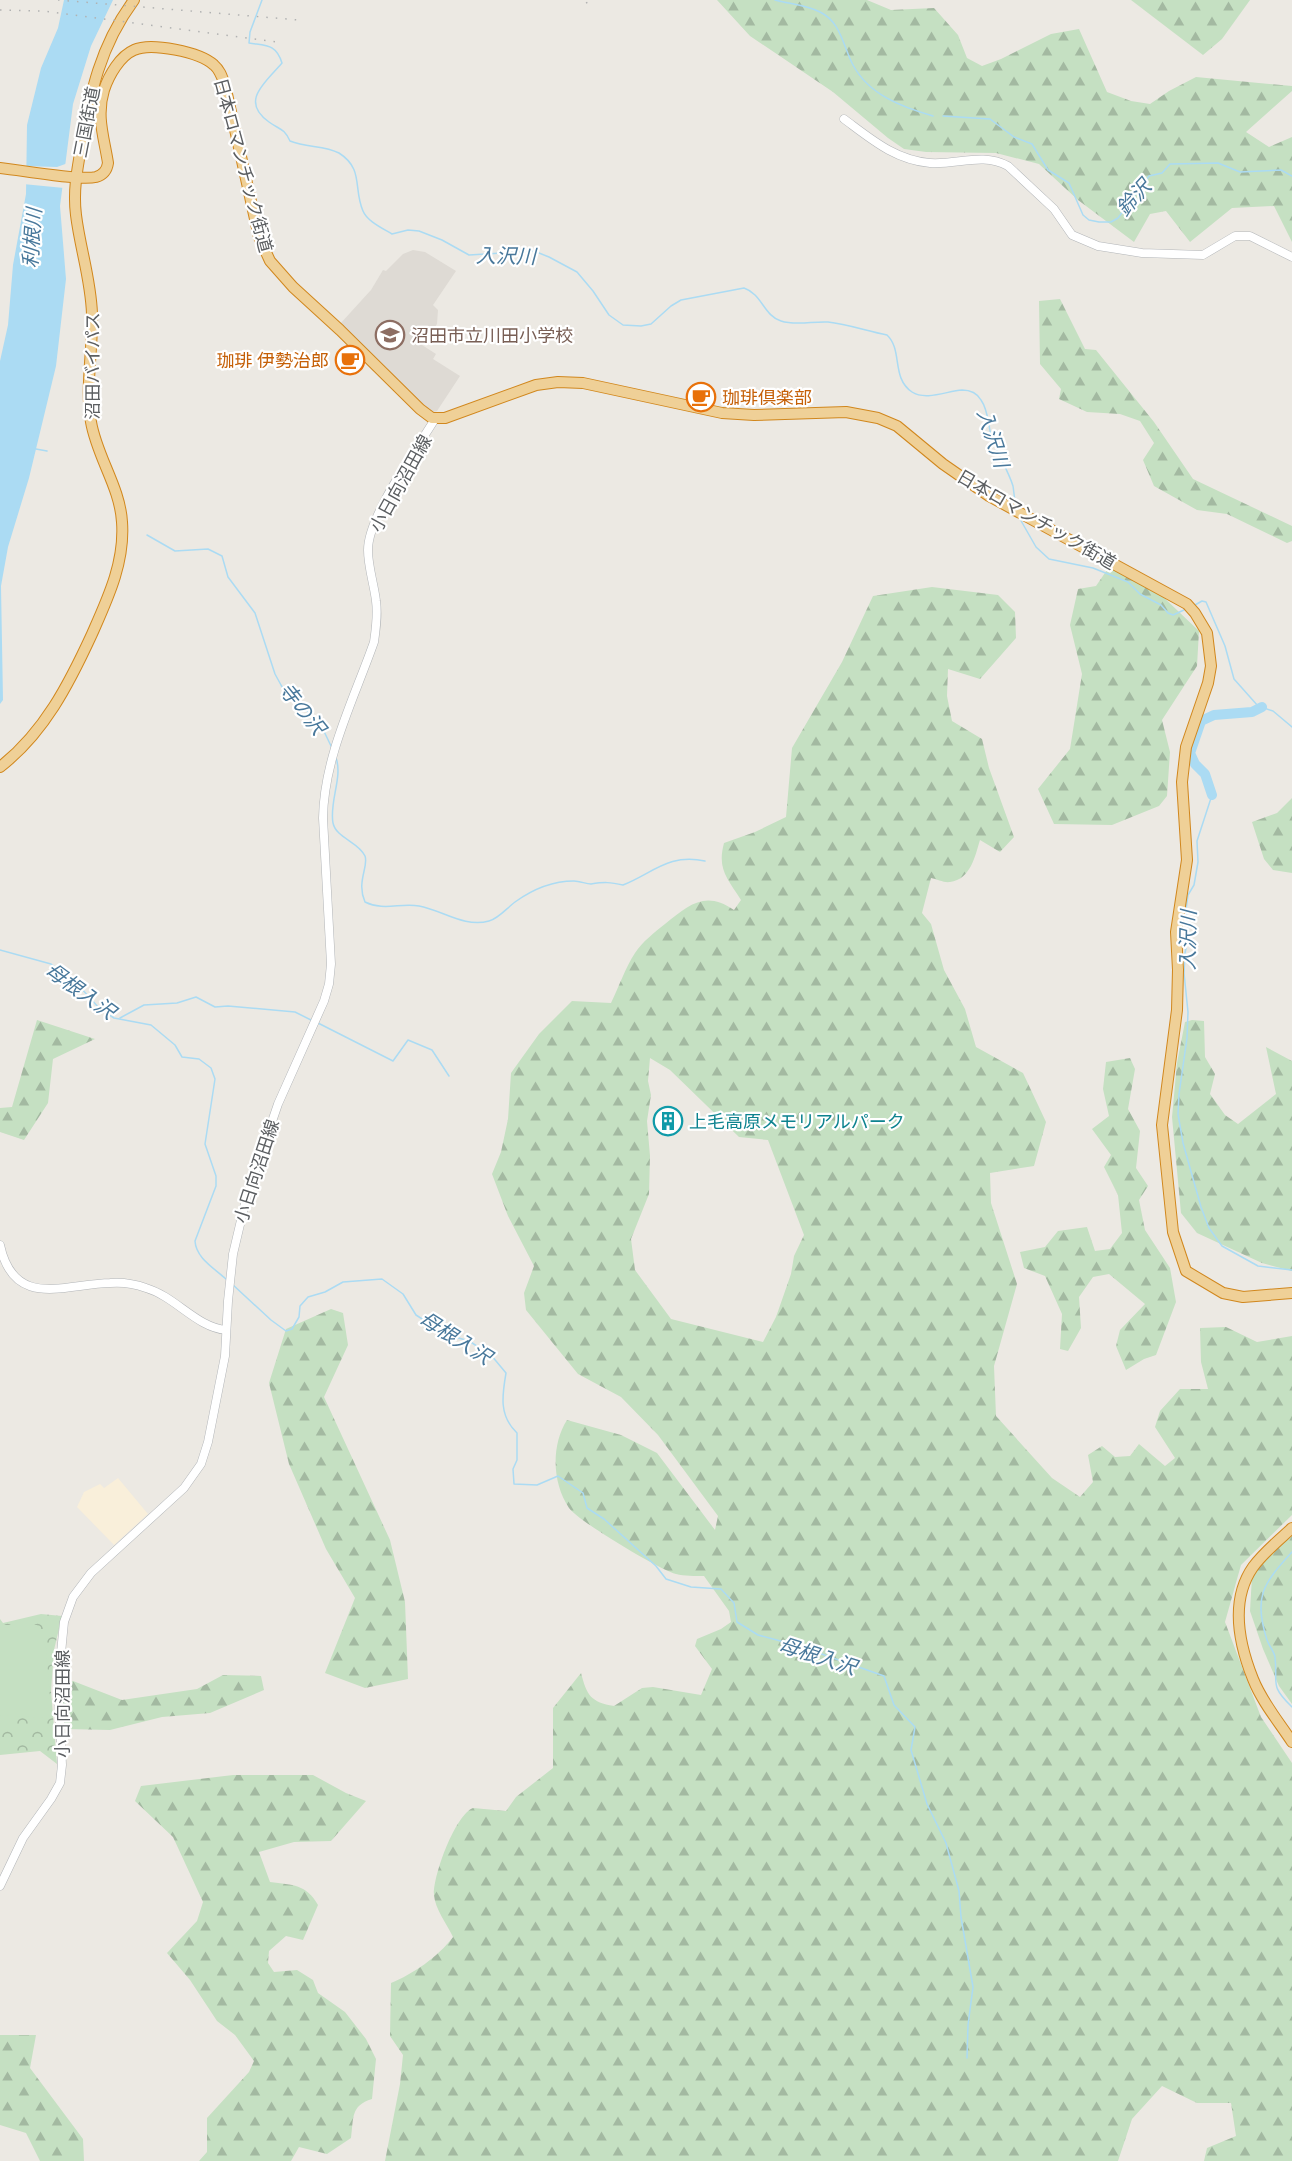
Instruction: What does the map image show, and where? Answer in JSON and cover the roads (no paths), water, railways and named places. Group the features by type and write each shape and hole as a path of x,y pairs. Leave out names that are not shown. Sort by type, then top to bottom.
{"highway":[{"name":"三国街道","path":"0,168 76,177 98,67 116,26 134,0"},
{"name":"日本ロマンチック街道","path":"76,177 95,177 107,168 100,129 101,103 105,85 126,54 143,47 161,47 198,56 219,69 225,85 259,237 270,261 293,287 405,395 435,419 452,416 536,385 558,382 584,383 722,413 754,415 846,412 878,418 897,426 943,464 989,496 1187,604 1207,633 1211,666 1183,764 1187,860 1176,932 1177,1010 1162,1125 1173,1232 1186,1270 1223,1293 1243,1297 1292,1293"},
{"name":"沼田バイパス","path":"0,767 28,742 65,689 102,612 122,553 121,512 91,421 92,314 88,278 76,216 76,177"},
{"path":"1292,1528 1253,1566 1242,1587 1238,1604 1241,1635 1253,1678 1261,1695 1292,1742"}],"main road":[{"path":"844,119 890,152 902,156 928,163 980,158 1008,166 1054,209 1072,235 1098,246 1142,252 1203,255 1235,236 1250,236 1292,257"},
{"name":"小日向沼田線","path":"0,1886 30,1826 60,1783 62,1765 58,1684 64,1622 68,1608 78,1589 91,1573 184,1488 201,1464 225,1356 233,1254 247,1195 278,1104 314,1026 329,984 331,964 323,818 324,798 332,756 376,632 376,601 369,560 369,538 380,511 435,419"},
{"path":"0,1245 11,1272 21,1281 37,1288 58,1290 110,1282 135,1285 172,1300 209,1327 226,1330"}],"water":[{"name":"利根川","path":"64,0 113,0 91,46 73,104 60,206 66,279 56,366 29,478 8,547 1,586 3,700 0,704 0,361 8,325 13,265 26,194 27,125 41,68 58,28"}],"waterway":[{"name":"入沢川","path":"262,0 250,32 249,43 274,49 282,63 258,92 256,107 269,122 284,131 290,141 333,150 347,159 355,172 363,211 375,224 392,234 408,230 419,231 442,240 469,255 534,251 549,257 577,272 609,315 623,325 651,324 681,300 744,288 755,295 771,315 781,321 828,322 887,335 895,348 901,379 912,392 930,396 965,390 973,392 984,404 992,439 1013,486 1016,504"},
{"name":"鈴沢","path":"775,0 809,8 827,16 841,35 853,65 868,84 898,104 933,116"},
{"name":"鈴沢","path":"943,116 990,119 1014,137 1032,144 1048,170 1069,183 1083,215 1089,220 1099,222 1111,222 1118,218 1149,176 1162,173 1170,164 1218,163 1240,172 1281,170 1292,176"},
{"name":"寺の沢","path":"36,449 47,451"},
{"name":"入沢川","path":"1020,519 1036,547 1049,559 1093,568 1128,582 1140,594 1161,605 1173,615 1184,610"},
{"name":"寺の沢","path":"147,535 175,551 208,549 222,556 228,577 255,613 275,674 281,685 286,693 319,721 332,748"},
{"name":"入沢川","path":"1195,605 1202,601 1206,602 1225,646 1234,679 1258,706 1273,711 1292,727"},
{"name":"入沢川","path":"1212,795 1205,774 1195,764 1190,753 1201,721 1214,715 1252,712 1262,707"},
{"name":"寺の沢","path":"336,758 338,773 333,823 338,833 358,847 365,856 362,888 365,902 372,905 419,906 462,920 480,923 496,918 522,897 550,884 574,881 623,885 671,862 692,859 705,861"},
{"name":"入沢川","path":"1212,795 1197,841 1198,862 1186,910 1189,934 1184,973 1188,1012 1187,1038 1178,1114 1183,1143 1201,1207 1209,1228 1222,1246 1258,1266 1292,1270"},
{"name":"母根入沢","path":"0,950 51,964 80,987 100,1009 114,1018 151,1025 175,1045 182,1057 199,1059 211,1068 215,1079 205,1144 216,1176 216,1186 195,1241 202,1258 226,1279"},
{"path":"120,1018 144,1005 177,1003 196,997 215,1007 228,1006 295,1012 313,1021"},
{"path":"318,1023 393,1061 408,1040 432,1050 449,1076"},
{"name":"母根入沢","path":"232,1284 286,1331 292,1329 299,1317 300,1306 308,1297 325,1292 343,1282 382,1279 403,1294 416,1315 445,1334 469,1341 491,1355 506,1373 503,1405 507,1420 517,1433 517,1460 513,1469 514,1484 537,1485 558,1476 583,1493 587,1508 604,1519 656,1566 666,1579 691,1587 721,1589 734,1603 737,1622 758,1635 799,1646 884,1676 894,1705 915,1727 911,1750 927,1804 946,1843 959,1891 973,1987 967,2058"},
{"name":"入沢川","path":"1292,1552 1274,1573 1263,1592 1261,1602 1263,1625 1275,1657 1277,1689 1292,1707"}],"railway":[{"path":"58,0 299,20"},
{"path":"586,3 593,0"},
{"path":"0,10 43,11 277,42"}],"place":[{"name":"沼田市立川田小学校","path":"390,335"},
{"name":"珈琲 伊勢治郎","path":"350,360"},
{"name":"珈琲倶楽部","path":"701,397"},
{"name":"上毛高原メモリアルパーク","path":"668,1121"}]}
